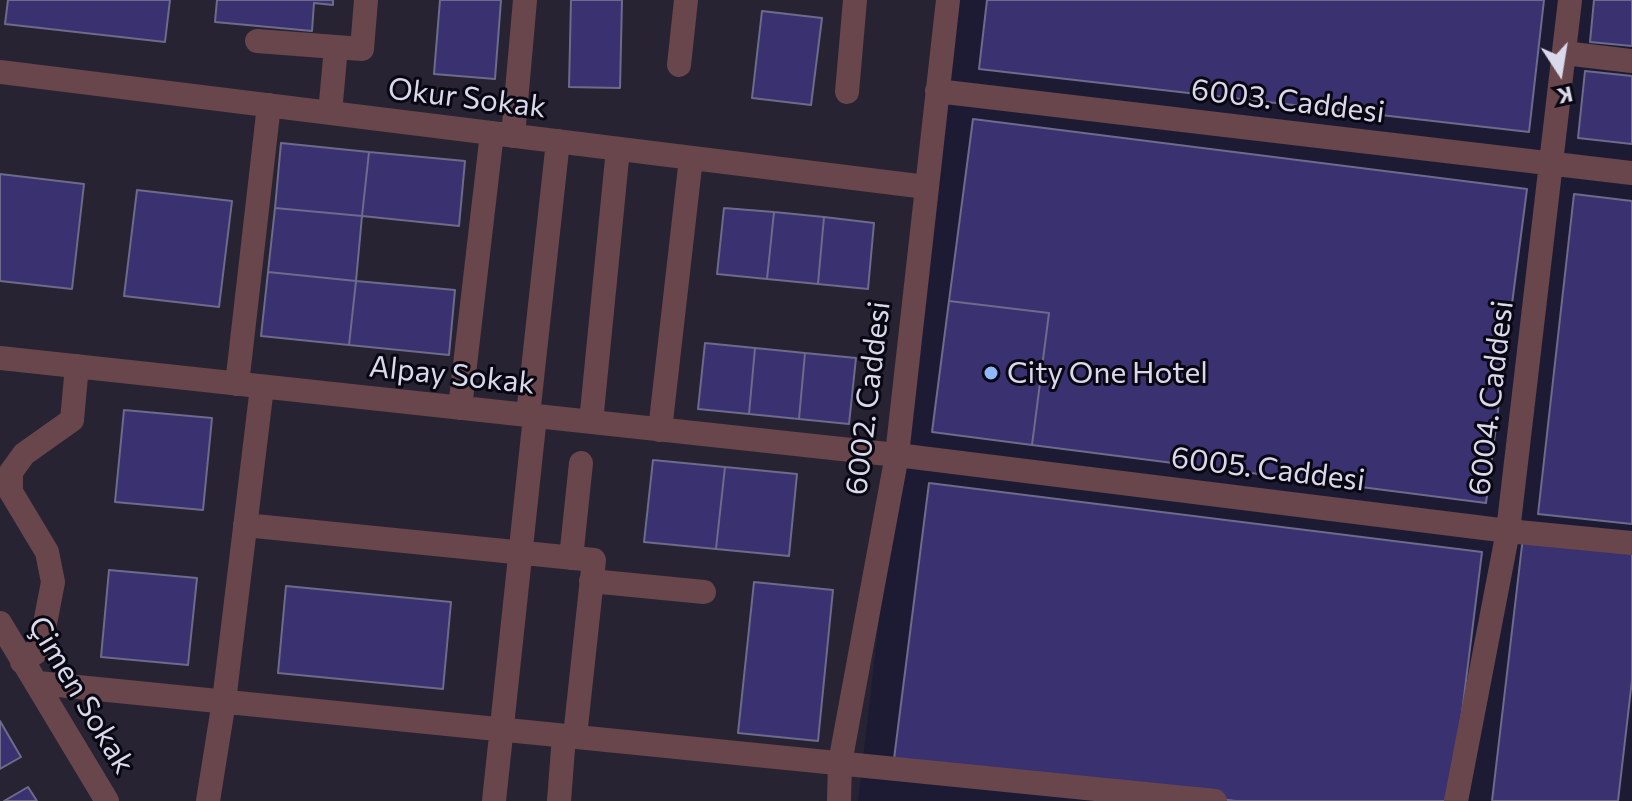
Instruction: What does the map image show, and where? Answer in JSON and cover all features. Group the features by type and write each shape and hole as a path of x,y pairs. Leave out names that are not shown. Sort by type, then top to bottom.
{"street":[{"path":"257,41 362,49 366,0"},
{"path":"460,408 525,0"},
{"path":"679,65 686,0"},
{"path":"847,92 855,0"},
{"name":"6002. Caddesi","path":"839,801 840,763 897,455 948,0"},
{"name":"6004. Caddesi","path":"1456,801 1508,531 1570,0"},
{"path":"330,113 336,47"},
{"path":"1564,53 1632,61"},
{"name":"Okur Sokak","path":"0,72 926,187"},
{"name":"6003. Caddesi","path":"937,91 1632,173"},
{"path":"237,384 269,105"},
{"path":"494,801 521,553 558,141"},
{"path":"591,422 618,149"},
{"path":"660,430 691,158"},
{"name":"Alpay Sokak","path":"0,358 897,455"},
{"path":"22,662 35,653 43,634 53,582 47,552 11,492 11,472 24,454 72,420 77,366"},
{"path":"208,801 224,701 262,387"},
{"name":"6005. Caddesi","path":"897,455 1508,531 1632,543"},
{"path":"571,558 581,463"},
{"path":"245,525 594,560 559,801"},
{"path":"591,581 704,592"},
{"name":"Çimen Sokak","path":"0,623 107,801"},
{"path":"38,683 1215,801"}],"shaded area":[{"path":"0,0 951,0 858,801 0,801"}],"building":[{"path":"8,0 170,0 165,42 5,24"},
{"path":"217,0 333,0 333,5 314,3 312,31 215,22"},
{"path":"440,0 501,0 495,79 434,74"},
{"path":"571,0 622,0 620,88 569,87"},
{"path":"987,0 1544,0 1529,132 979,69"},
{"path":"1594,0 1632,0 1632,46 1590,42"},
{"path":"762,11 822,18 811,105 752,98"},
{"path":"1585,71 1632,76 1632,144 1578,138"},
{"path":"973,119 1527,189 1486,503 1032,445 1049,313 949,301"},
{"path":"281,143 369,152 362,216 275,208"},
{"path":"369,152 465,161 459,226 362,216"},
{"path":"0,174 84,184 72,289 0,281"},
{"path":"137,190 232,201 219,307 124,296"},
{"path":"1574,194 1632,201 1632,524 1538,514"},
{"path":"275,208 362,216 356,281 268,272"},
{"path":"724,208 774,212 767,279 717,274"},
{"path":"774,212 824,217 818,284 767,279"},
{"path":"824,217 874,223 868,289 818,284"},
{"path":"268,272 356,281 349,345 261,336"},
{"path":"356,281 455,290 449,355 349,345"},
{"name":"City One Hotel","path":"949,301 1049,313 1032,445 932,432"},
{"path":"705,343 755,348 749,414 698,409"},
{"path":"755,348 805,353 799,419 749,414"},
{"path":"805,353 856,358 849,424 799,419"},
{"path":"124,410 212,418 203,510 115,502"},
{"path":"653,460 725,467 716,549 644,542"},
{"path":"725,467 797,474 789,556 716,549"},
{"path":"929,483 1482,552 1451,801 1236,801 894,759"},
{"path":"1523,537 1632,549 1632,680 1618,801 1492,801"},
{"path":"109,570 197,578 188,665 101,657"},
{"path":"754,582 833,590 818,741 738,733"},
{"path":"286,586 451,602 443,689 278,673"},
{"path":"0,721 21,757 0,769"},
{"path":"28,787 37,801 4,801"}],"place":[{"name":"City One Hotel","path":"991,373"}]}
